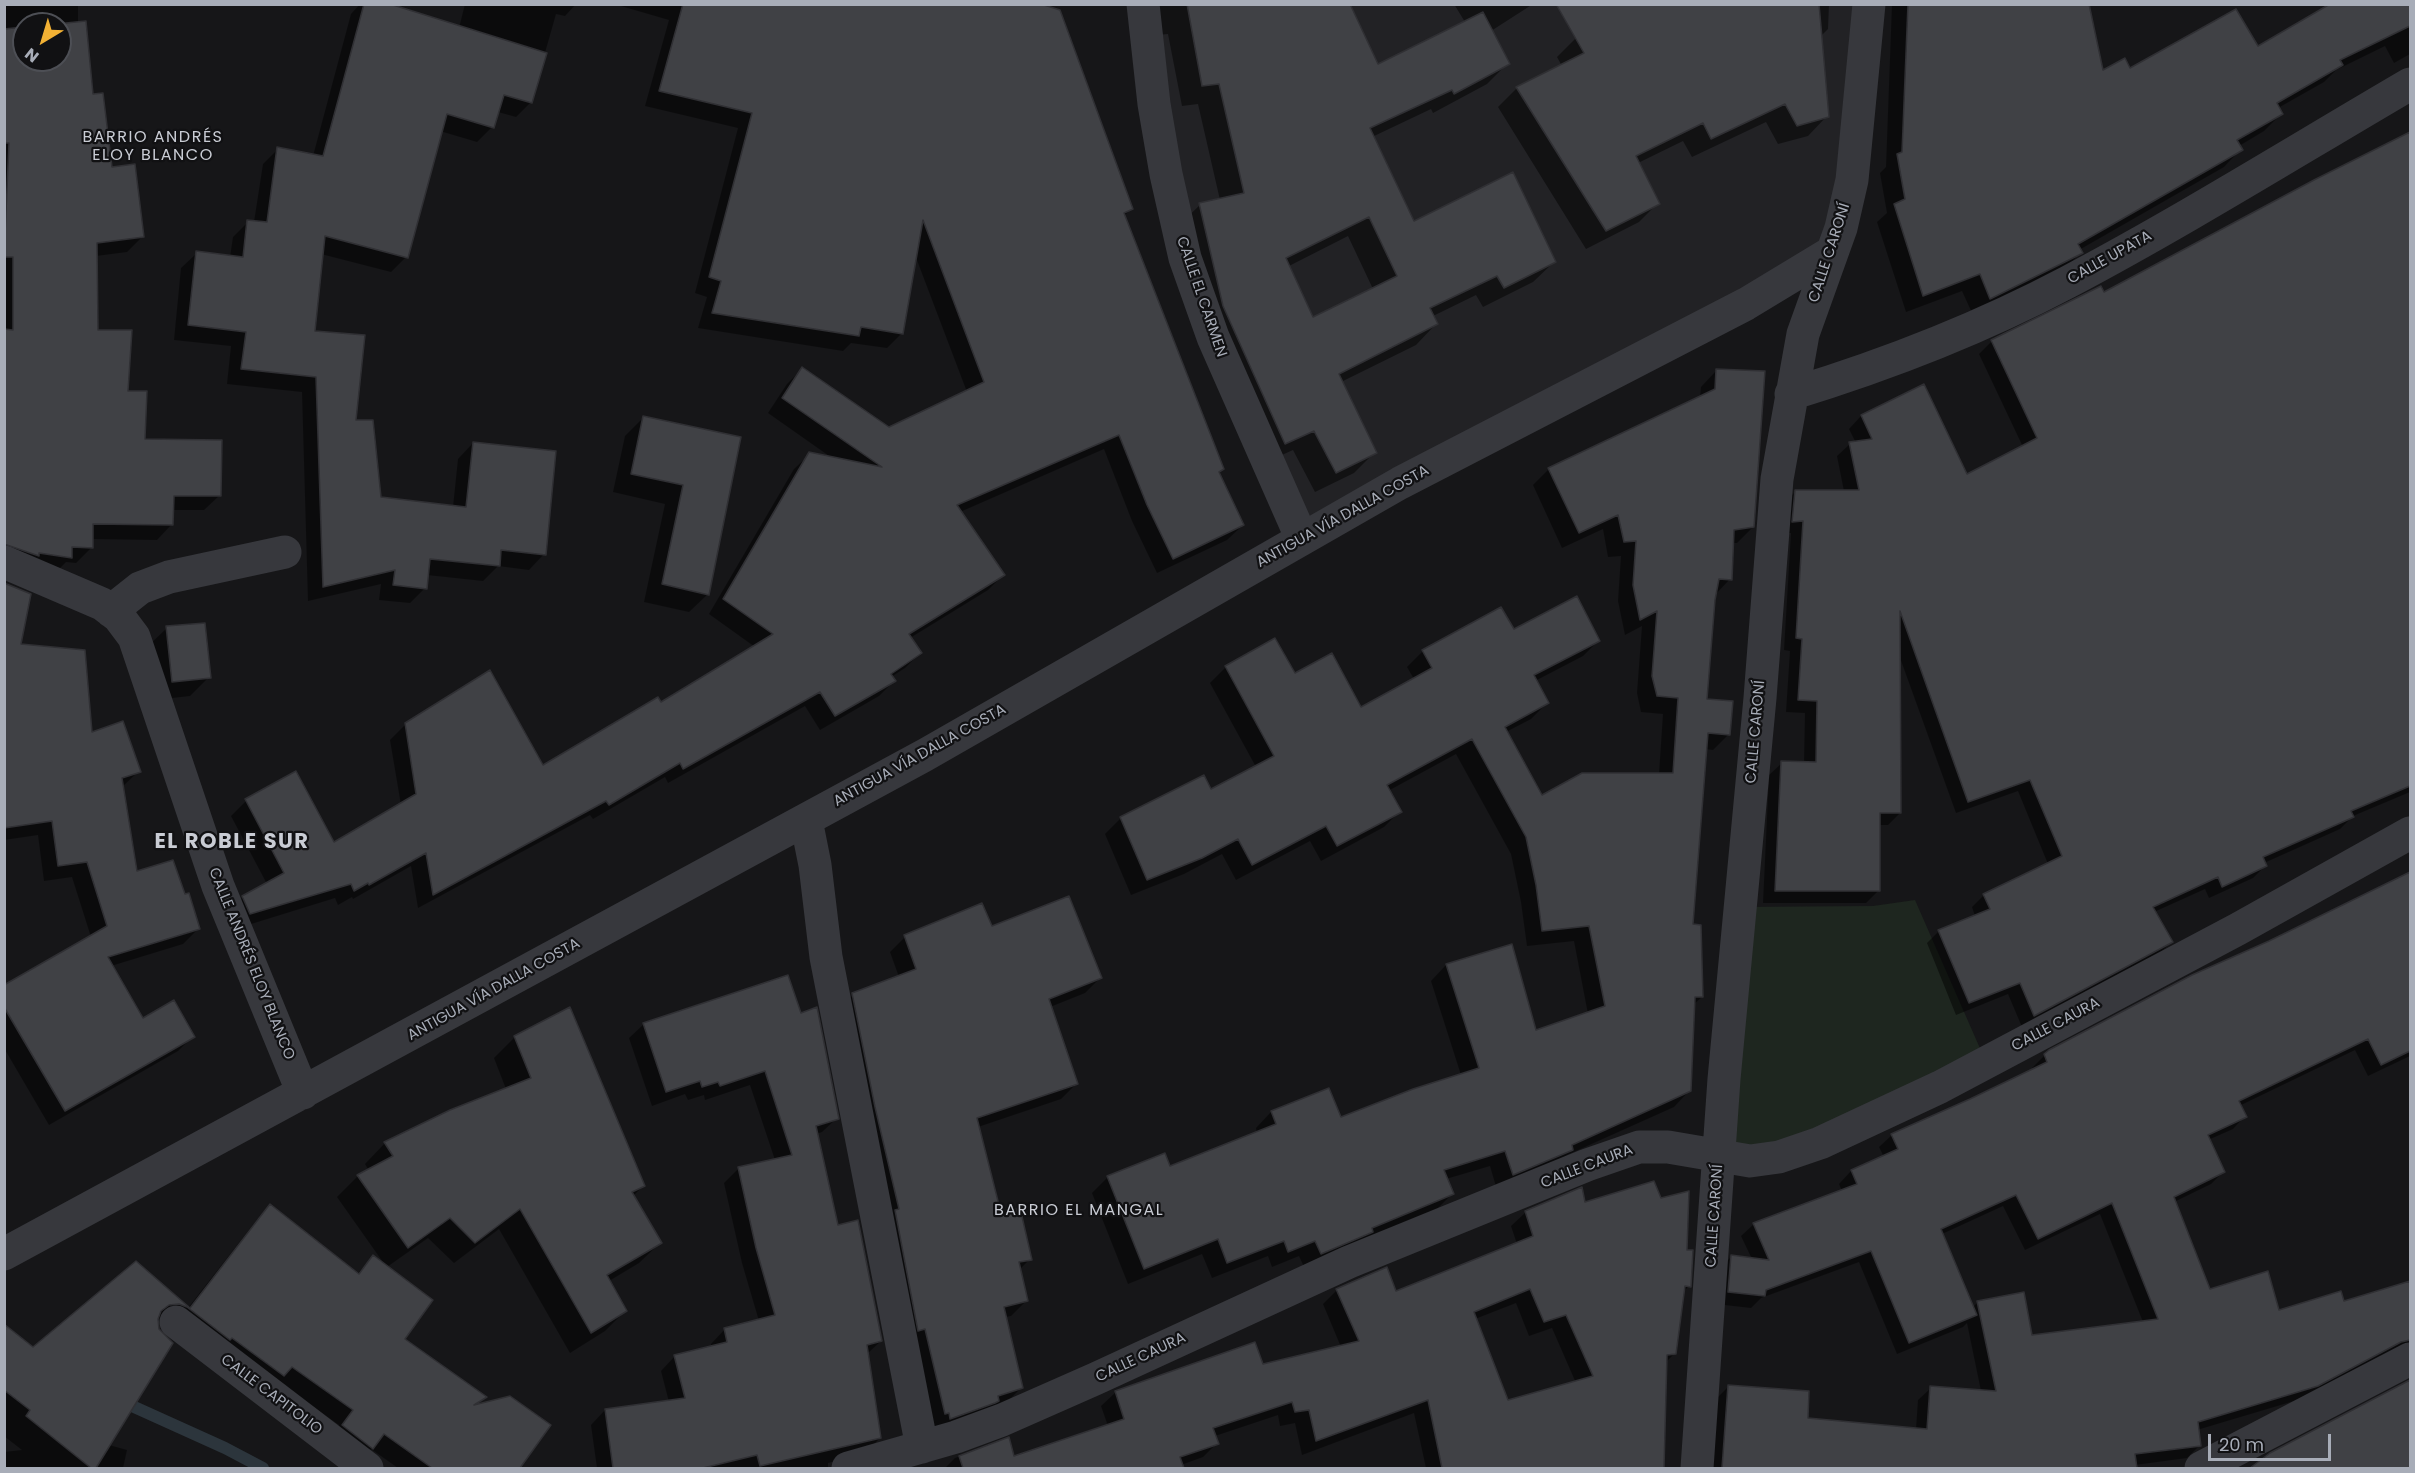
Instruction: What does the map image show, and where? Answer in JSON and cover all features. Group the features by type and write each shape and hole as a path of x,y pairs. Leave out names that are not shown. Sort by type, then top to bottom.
{"street":[{"name":"CALLE CARONÍ","path":"1697,1468 1724,1079 1760,698 1777,479 1803,334 1841,228 1852,180 1869,4"},
{"name":"CALLE EL CARMEN","path":"1139,6 1156,116 1185,258 1213,337 1302,539"},
{"name":"CALLE UPATA","path":"1791,394 1853,375 1981,324 2067,282 2410,84"},
{"name":"ANTIGUA VÍA DALLA COSTA","path":"4,1254 925,755 1400,483 1746,304 1832,252"},
{"path":"111,611 140,588 168,577 285,552"},
{"name":"CALLE ANDRÉS ELOY BLANCO","path":"4,562 102,604 119,617 134,637 218,886 303,1093"},
{"path":"806,820 815,865 826,957 922,1447"},
{"name":"CALLE CAURA","path":"848,1468 922,1447 1012,1415 1095,1380 1349,1262 1587,1165 1639,1147 1668,1147 1750,1161 1779,1157 1820,1143 1940,1087 2238,929 2410,833"},
{"name":"CALLE CAPITOLIO","path":"176,1322 367,1468"},
{"path":"2200,1468 2410,1359"}],"shaded area":[{"path":"1132,5 1869,5 1832,252 1302,539 1213,337"},
{"path":"1915,900 1986,1062 1820,1143 1719,1156 1740,907 1873,906"}],"building":[{"path":"364,4 390,4 547,53 532,103 504,95 494,128 447,114 408,258 325,236 315,331 365,335 356,420 373,420 381,497 466,507 473,442 556,451 546,555 501,550 500,566 430,559 427,589 393,585 395,570 323,587 316,377 241,369 246,332 188,325 196,251 243,257 247,220 267,222 277,147 323,156"},
{"path":"683,4 1041,4 1060,10 1133,209 1124,213 1224,469 1219,472 1244,525 1173,559 1147,505 1119,435 957,505 1005,575 909,634 922,653 891,674 896,681 835,716 820,692 683,769 680,763 609,805 606,801 433,895 426,853 354,891 351,884 250,914 242,896 284,873 245,799 296,771 334,842 416,794 405,723 490,670 543,765 658,697 661,702 773,634 723,599 809,452 882,467 782,398 802,367 889,427 984,382 923,220 903,334 861,327 859,336 712,313 721,281 709,277 752,113 659,91"},
{"path":"1187,4 1350,4 1378,64 1483,12 1510,64 1454,94 1452,90 1370,128 1414,221 1513,172 1556,262 1504,288 1497,276 1430,308 1438,324 1339,374 1377,453 1336,473 1314,431 1285,444 1223,306 1199,203 1244,193 1219,84 1202,86","holes":["1369,217 1397,276 1313,317 1286,258"]},
{"path":"1556,4 1819,4 1829,117 1797,126 1785,104 1711,139 1703,123 1636,156 1660,204 1606,231 1516,87 1584,53"},
{"path":"1908,4 2089,4 2103,70 2125,58 2130,68 2236,9 2258,46 2330,4 2410,4 2410,26 2340,60 2343,65 2277,103 2283,114 2237,140 2243,150 2078,244 2083,253 1990,299 1980,274 1923,296 1894,204 1905,199 1897,154 1902,152"},
{"path":"86,21 93,94 103,93 112,167 135,164 144,237 97,243 98,330 132,330 128,391 147,391 145,439 222,440 221,496 174,496 173,525 93,524 93,548 72,547 72,558 39,553 39,556 4,544 4,329 13,330 13,257 4,257 9,143 4,143 4,29 12,28 12,72 72,72 72,22"},
{"path":"2410,132 2410,786 2351,811 2354,817 2263,857 2267,866 2222,887 2218,877 2153,907 2173,942 2034,1016 2020,983 1969,1003 1938,930 1990,909 1983,894 2062,856 2030,780 1968,802 1900,611 1901,813 1880,813 1880,891 1775,891 1781,761 1816,762 1817,701 1798,700 1802,639 1796,638 1803,521 1792,522 1795,490 1859,490 1849,442 1872,439 1861,415 1924,384 1967,474 2037,438 1991,340 2101,286 2104,292 2314,180"},
{"path":"1716,369 1765,371 1754,527 1734,530 1732,580 1719,579 1715,600 1707,699 1733,701 1730,735 1708,733 1693,924 1701,925 1703,997 1695,997 1691,1091 1572,1145 1573,1150 1513,1175 1505,1151 1444,1170 1454,1194 1372,1228 1373,1232 1321,1254 1315,1241 1288,1252 1284,1241 1227,1263 1218,1239 1144,1269 1107,1176 1165,1153 1170,1166 1276,1124 1271,1111 1329,1088 1341,1117 1413,1089 1479,1068 1446,964 1512,944 1536,1030 1605,1006 1589,926 1542,931 1536,885 1526,837 1472,739 1387,785 1402,812 1337,846 1326,826 1252,865 1238,839 1202,858 1147,880 1120,817 1204,775 1211,789 1274,756 1225,666 1275,638 1295,673 1332,653 1361,707 1432,668 1422,650 1501,607 1514,629 1577,596 1600,641 1534,675 1549,703 1505,727 1542,795 1582,773 1673,773 1678,698 1657,696 1652,676 1657,611 1640,620 1633,585 1636,541 1624,542 1618,515 1579,533 1548,468 1715,389"},
{"path":"643,416 741,437 709,595 662,584 683,485 631,474"},
{"path":"4,583 31,594 21,644 85,650 92,732 123,721 141,772 122,778 137,871 173,860 185,894 189,893 200,929 108,957 143,1018 174,1000 195,1037 65,1111 4,1007 4,985 107,926 87,862 58,866 52,821 4,828"},
{"path":"205,623 211,678 172,682 166,626"},
{"path":"2410,872 2410,1051 2381,1065 2368,1039 2239,1101 2247,1117 2208,1135 2225,1172 2174,1197 2210,1289 2268,1271 2279,1310 2341,1291 2344,1301 2410,1281 2410,1340 2401,1342 2318,1386 2198,1422 2201,1446 2135,1454 2137,1468 1722,1468 1728,1385 1809,1391 1808,1418 1927,1429 1930,1386 1996,1391 1977,1301 2024,1292 2032,1335 2158,1319 2112,1203 2038,1239 2016,1195 1941,1229 1977,1315 1909,1343 1871,1251 1766,1290 1765,1296 1728,1292 1731,1255 1769,1260 1753,1223 1857,1184 1851,1170 1898,1149 1891,1134 2047,1062 2044,1054 2049,1050 2192,975 2269,941"},
{"path":"1069,896 1102,978 1049,999 1078,1084 977,1118 1001,1213 1020,1208 1032,1260 1019,1262 1028,1301 1004,1307 1023,1388 998,1396 999,1401 995,1403 950,1419 949,1413 945,1414 925,1329 918,1331 895,1210 899,1209 852,993 916,969 904,935 982,903 992,926"},
{"path":"788,975 801,1013 817,1007 839,1119 816,1126 838,1225 858,1220 882,1341 867,1345 881,1438 760,1466 757,1455 703,1468 613,1468 605,1409 685,1398 674,1355 727,1342 724,1328 775,1315 756,1248 738,1167 792,1155 765,1071 720,1086 718,1082 702,1087 700,1081 666,1092 643,1023"},
{"path":"570,1007 645,1186 632,1192 662,1243 607,1275 627,1311 591,1333 520,1209 475,1243 450,1218 408,1248 357,1175 393,1156 384,1142 450,1110 531,1078 514,1036"},
{"path":"1654,1181 1661,1198 1689,1191 1687,1250 1693,1250 1691,1287 1685,1286 1676,1354 1667,1355 1664,1468 1442,1468 1428,1400 1316,1441 1309,1410 1295,1412 1292,1402 1213,1428 1219,1444 1180,1457 1184,1468 963,1468 959,1456 1009,1437 1014,1456 1124,1419 1115,1391 1255,1342 1263,1364 1359,1341 1336,1289 1387,1267 1396,1291 1533,1236 1525,1211 1582,1187 1585,1202","holes":["1530,1289 1544,1322 1566,1315 1593,1376 1508,1400 1474,1312"]},
{"path":"270,1204 359,1274 373,1255 433,1300 405,1339 487,1397 474,1405 510,1396 551,1425 520,1468 432,1468 384,1434 373,1449 342,1425 353,1410 292,1367 284,1376 232,1338 230,1340 187,1307 179,1304 169,1305 161,1311 158,1319 159,1329 173,1343 96,1468 91,1468 26,1416 30,1410 4,1390 4,1324 33,1347 136,1261 190,1308"},
{"path":"2410,1380 2410,1468 2250,1468 2270,1453"}],"waterway":[{"path":"121,1401 225,1448 263,1468"}],"district":[{"name":"BARRIO ANDRÉS ELOY BLANCO","path":"153,147"},
{"name":"EL ROBLE SUR","path":"232,843"},
{"name":"BARRIO EL MANGAL","path":"1079,1211"}]}
